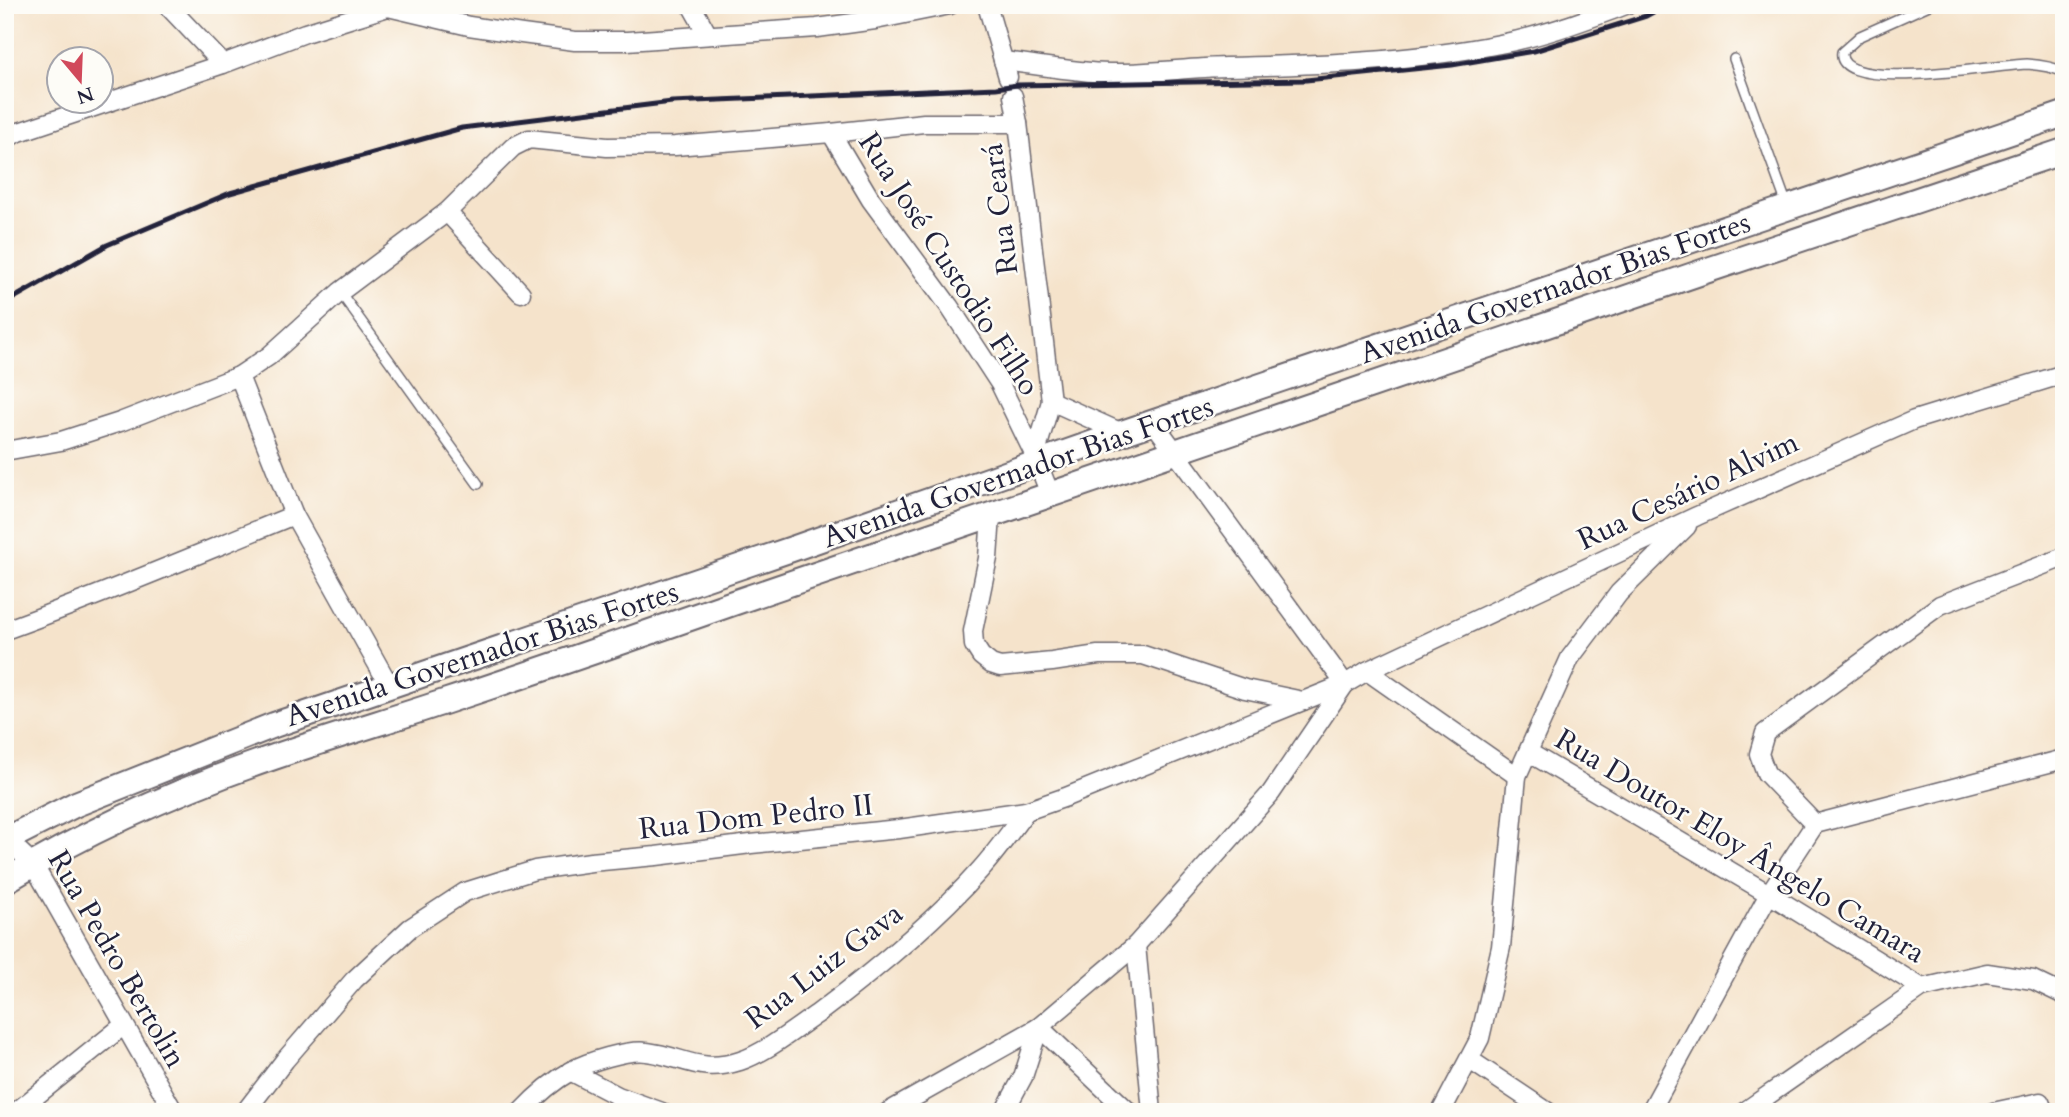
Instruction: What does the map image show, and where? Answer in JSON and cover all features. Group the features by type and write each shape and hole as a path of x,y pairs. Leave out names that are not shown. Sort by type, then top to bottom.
{"main road":[{"name":"Avenida Governador Bias Fortes","path":"6,840 76,804 274,725 792,549 1036,459 1154,423 2063,115"},
{"name":"Avenida Governador Bias Fortes","path":"5,881 139,810 271,758 446,702 1539,327 2064,151"},
{"path":"1780,210 1783,244"},
{"path":"1528,296 1539,327"},
{"path":"792,549 803,579"},
{"path":"431,671 446,702"}],"street":[{"path":"167,5 223,64"},
{"path":"691,5 709,35"},
{"path":"9,134 223,64 387,6 469,26 575,41 627,41 817,28 876,20 950,5"},
{"path":"987,5 1006,69 1145,73 1218,67 1325,65 1428,57 1502,44 1570,25 1626,5"},
{"name":"Rua Ceará","path":"1013,96 1051,401 1036,459"},
{"path":"5,451 61,441 120,422 239,376 269,356 341,292 447,212 513,147 529,139 607,147 675,146 924,123 1018,123"},
{"name":"Rua José Custodio Filho","path":"831,133 871,200 949,306 1000,384 1036,459"},
{"path":"447,212 521,293"},
{"name":"Rua Cesário Alvim","path":"1345,684 1367,671 1697,516 1914,419 2064,374"},
{"path":"239,376 294,515 389,685"},
{"path":"1051,401 1122,433"},
{"path":"888,1112 1039,1027 1136,946 1271,793 1345,684 1154,423"},
{"path":"1036,459 1050,494"},
{"path":"5,630 141,579 294,515"},
{"path":"991,516 988,558 973,631 974,645 981,656 991,664 1000,667 1098,655 1143,655 1245,689 1303,701"},
{"path":"1441,1112 1480,1038 1501,947 1517,776 1570,659 1619,593 1697,516"},
{"path":"1815,824 1766,773 1759,754 1765,733 1940,605 2064,557"},
{"path":"1367,671 1517,776"},
{"name":"Rua Dom Pedro II","path":"245,1112 285,1060 354,980 410,928 465,892 535,870 580,863 899,829 1026,811 1345,684"},
{"name":"Rua Doutor Eloy Ângelo Camara","path":"1528,752 1922,988"},
{"path":"1650,1112 1769,894 1815,824 2064,759"},
{"path":"2035,767 2064,773"},
{"name":"Rua Luiz Gava","path":"522,1112 532,1100 570,1072 619,1054 645,1051 693,1065 718,1067 743,1060 766,1048 829,1004 939,913 981,869 1026,811"},
{"name":"Rua Pedro Bertolin","path":"6,840 33,864 174,1112"},
{"path":"1136,946 1152,1112"},
{"path":"1744,1112 1922,988 1987,973 2033,980 2064,995"},
{"path":"16,1112 124,1025"},
{"path":"1004,1112 1023,1077 1039,1027"},
{"path":"1039,1027 1129,1112"},
{"path":"1470,1060 1548,1112"},
{"path":"570,1072 618,1096 662,1112"},
{"path":"1993,1112 2040,1102 2044,1112"}],"lane":[{"path":"1929,5 1860,36 1842,52 1842,62 1865,73 1917,75 2026,64 2053,67 2064,72"},
{"path":"1734,59 1780,210"},
{"path":"341,292 478,484"}],"railway":[{"path":"5,303 107,245 230,193 462,128 672,102 1017,85 1306,80 1452,65 1534,51 1646,16 1666,5"}]}
